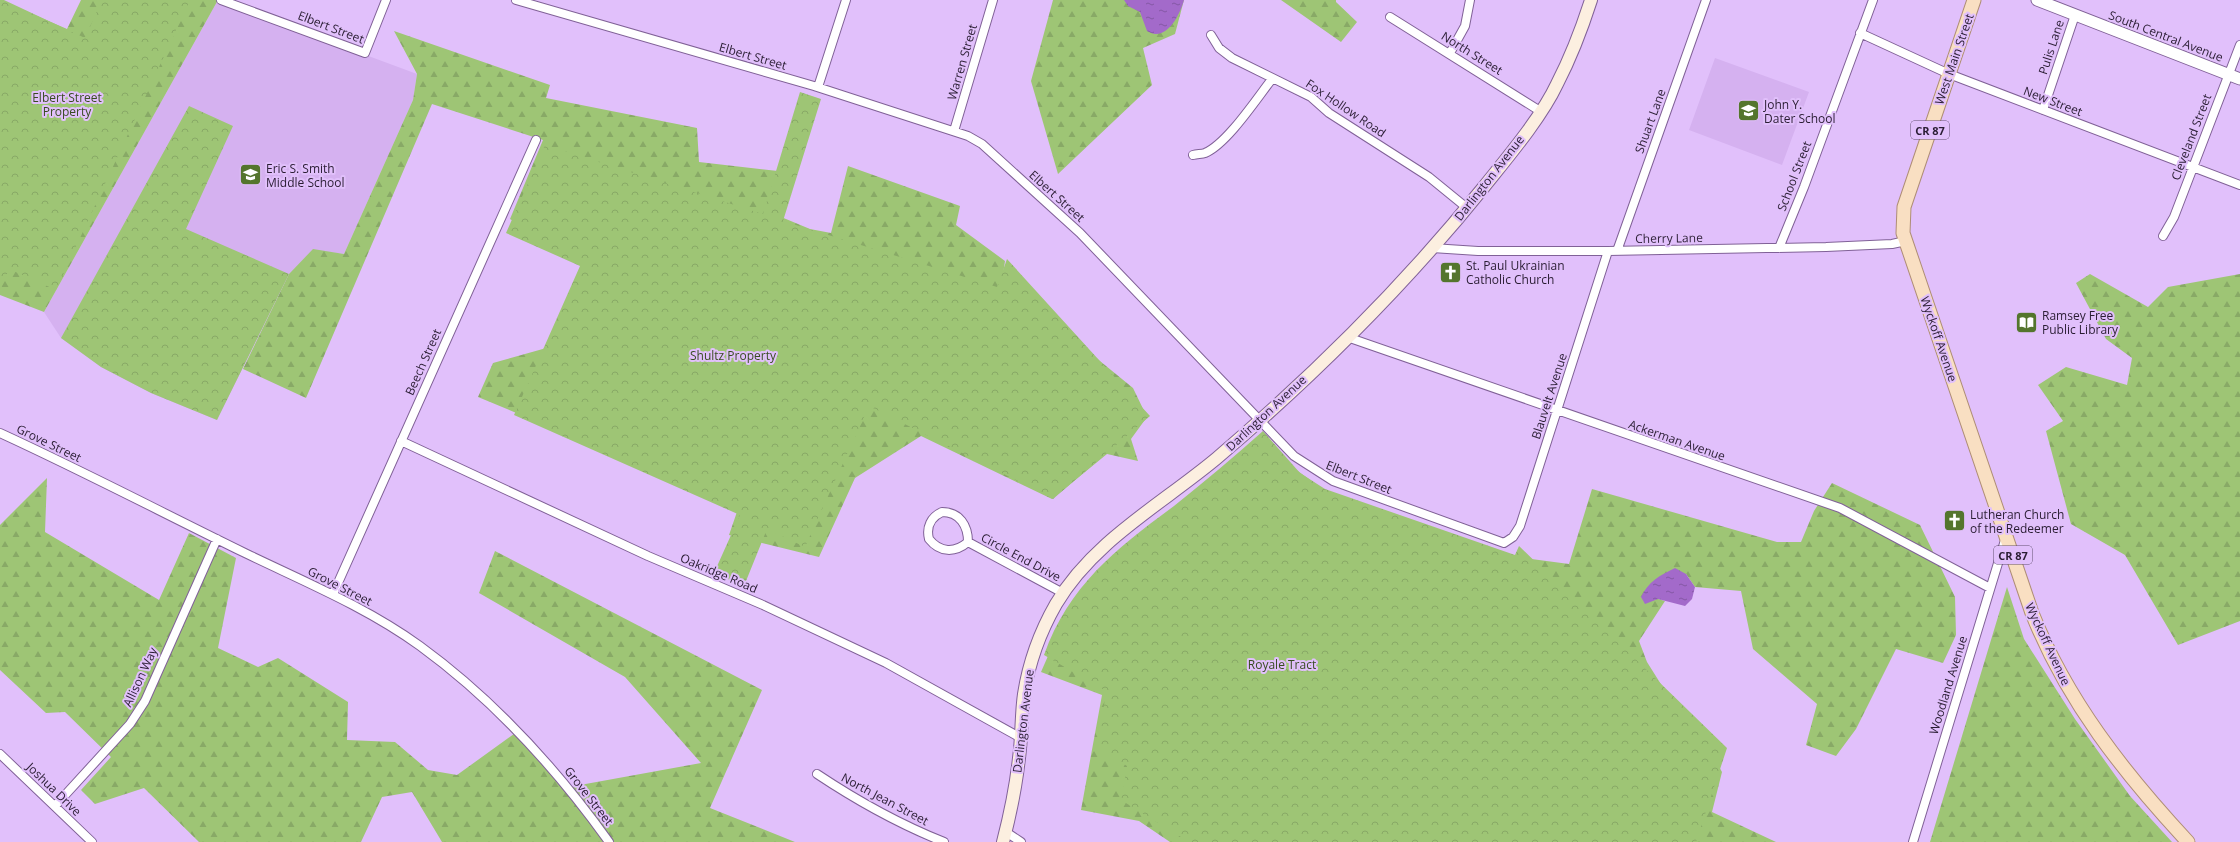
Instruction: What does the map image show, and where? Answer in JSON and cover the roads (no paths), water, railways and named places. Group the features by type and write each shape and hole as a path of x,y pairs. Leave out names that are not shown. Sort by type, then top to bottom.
{"main road":[{"name":"Darlington Avenue","path":"1004,837 1013,796 1028,672 1044,626 1063,593 1094,556 1123,530 1205,467 1259,421 1347,337 1432,248 1467,208 1516,146 1540,111 1556,86 1591,0"},
{"name":"West Main Street","path":"1905,237 1904,207 1974,0"},
{"name":"Wyckoff Avenue","path":"1905,237 2037,626 2074,698 2120,765 2188,842"}],"street":[{"name":"Elbert Street","path":"221,0 365,53 386,0"},
{"name":"Elbert Street","path":"516,0 818,87 954,130 982,144 1080,233 1294,456 1333,481 1504,543"},
{"path":"818,87 846,0"},
{"name":"Warren Street","path":"954,130 993,0"},
{"path":"1450,53 1465,26 1470,0"},
{"name":"Shuart Lane","path":"1617,251 1706,0"},
{"name":"School Street","path":"1779,248 1804,187 1873,0"},
{"name":"South Central Avenue","path":"2037,0 2240,79"},
{"name":"Pulis Lane","path":"2044,110 2075,15"},
{"name":"North Street","path":"1390,17 1450,53 1540,111"},
{"name":"New Street","path":"1860,33 1949,74 2240,185"},
{"name":"Fox Hollow Road","path":"1211,35 1219,48 1232,58 1272,79 1291,86 1310,97 1329,113 1429,177 1467,208"},
{"name":"Cleveland Street","path":"2163,236 2174,217 2192,166 2240,46"},
{"path":"1193,155 1205,153 1217,144 1272,79"},
{"name":"Beech Street","path":"333,594 536,140"},
{"name":"Cherry Lane","path":"1432,248 1478,251 1617,251 1779,248 1892,244 1905,237"},
{"name":"Blauvelt Avenue","path":"1504,543 1513,537 1520,526 1608,251"},
{"name":"Ackerman Avenue","path":"1347,337 1840,508 1990,588"},
{"name":"Grove Street","path":"0,433 333,594 397,630 435,657 470,686 529,743 553,770 609,842"},
{"name":"Oakridge Road","path":"401,441 648,556 763,605 886,663 1021,738"},
{"name":"Circle End Drive","path":"942,512 954,514 966,527 968,542 956,550 940,548 929,539 928,526 936,514 942,512"},
{"name":"Woodland Avenue","path":"1913,842 2006,534"},
{"name":"Allison Way","path":"55,806 130,724 141,706 217,539"},
{"name":"Circle End Drive","path":"968,542 1063,593"},
{"name":"Joshua Drive","path":"0,754 92,842"},
{"name":"North Jean Street","path":"817,774 840,789 885,814 944,842"},
{"path":"1004,837 1021,842"}],"water":[{"path":"1124,0 1184,0 1178,16 1171,26 1161,33 1156,34 1147,31 1140,12 1128,6"},
{"path":"1675,568 1686,574 1695,587 1692,599 1685,606 1658,599 1645,604 1641,597 1647,587 1659,576"}],"place":[{"name":"John Y. Dater School","path":"1749,111"},
{"name":"Eric S. Smith Middle School","path":"250,175"},
{"name":"St. Paul Ukrainian Catholic Church","path":"1450,272"},
{"name":"Ramsey Free Public Library","path":"2026,322"},
{"name":"Lutheran Church of the Redeemer","path":"1955,521"}],"park label":[{"name":"Elbert Street Property","path":"67,104"},
{"name":"Shultz Property","path":"733,355"},
{"name":"Royale Tract","path":"1282,664"}]}
